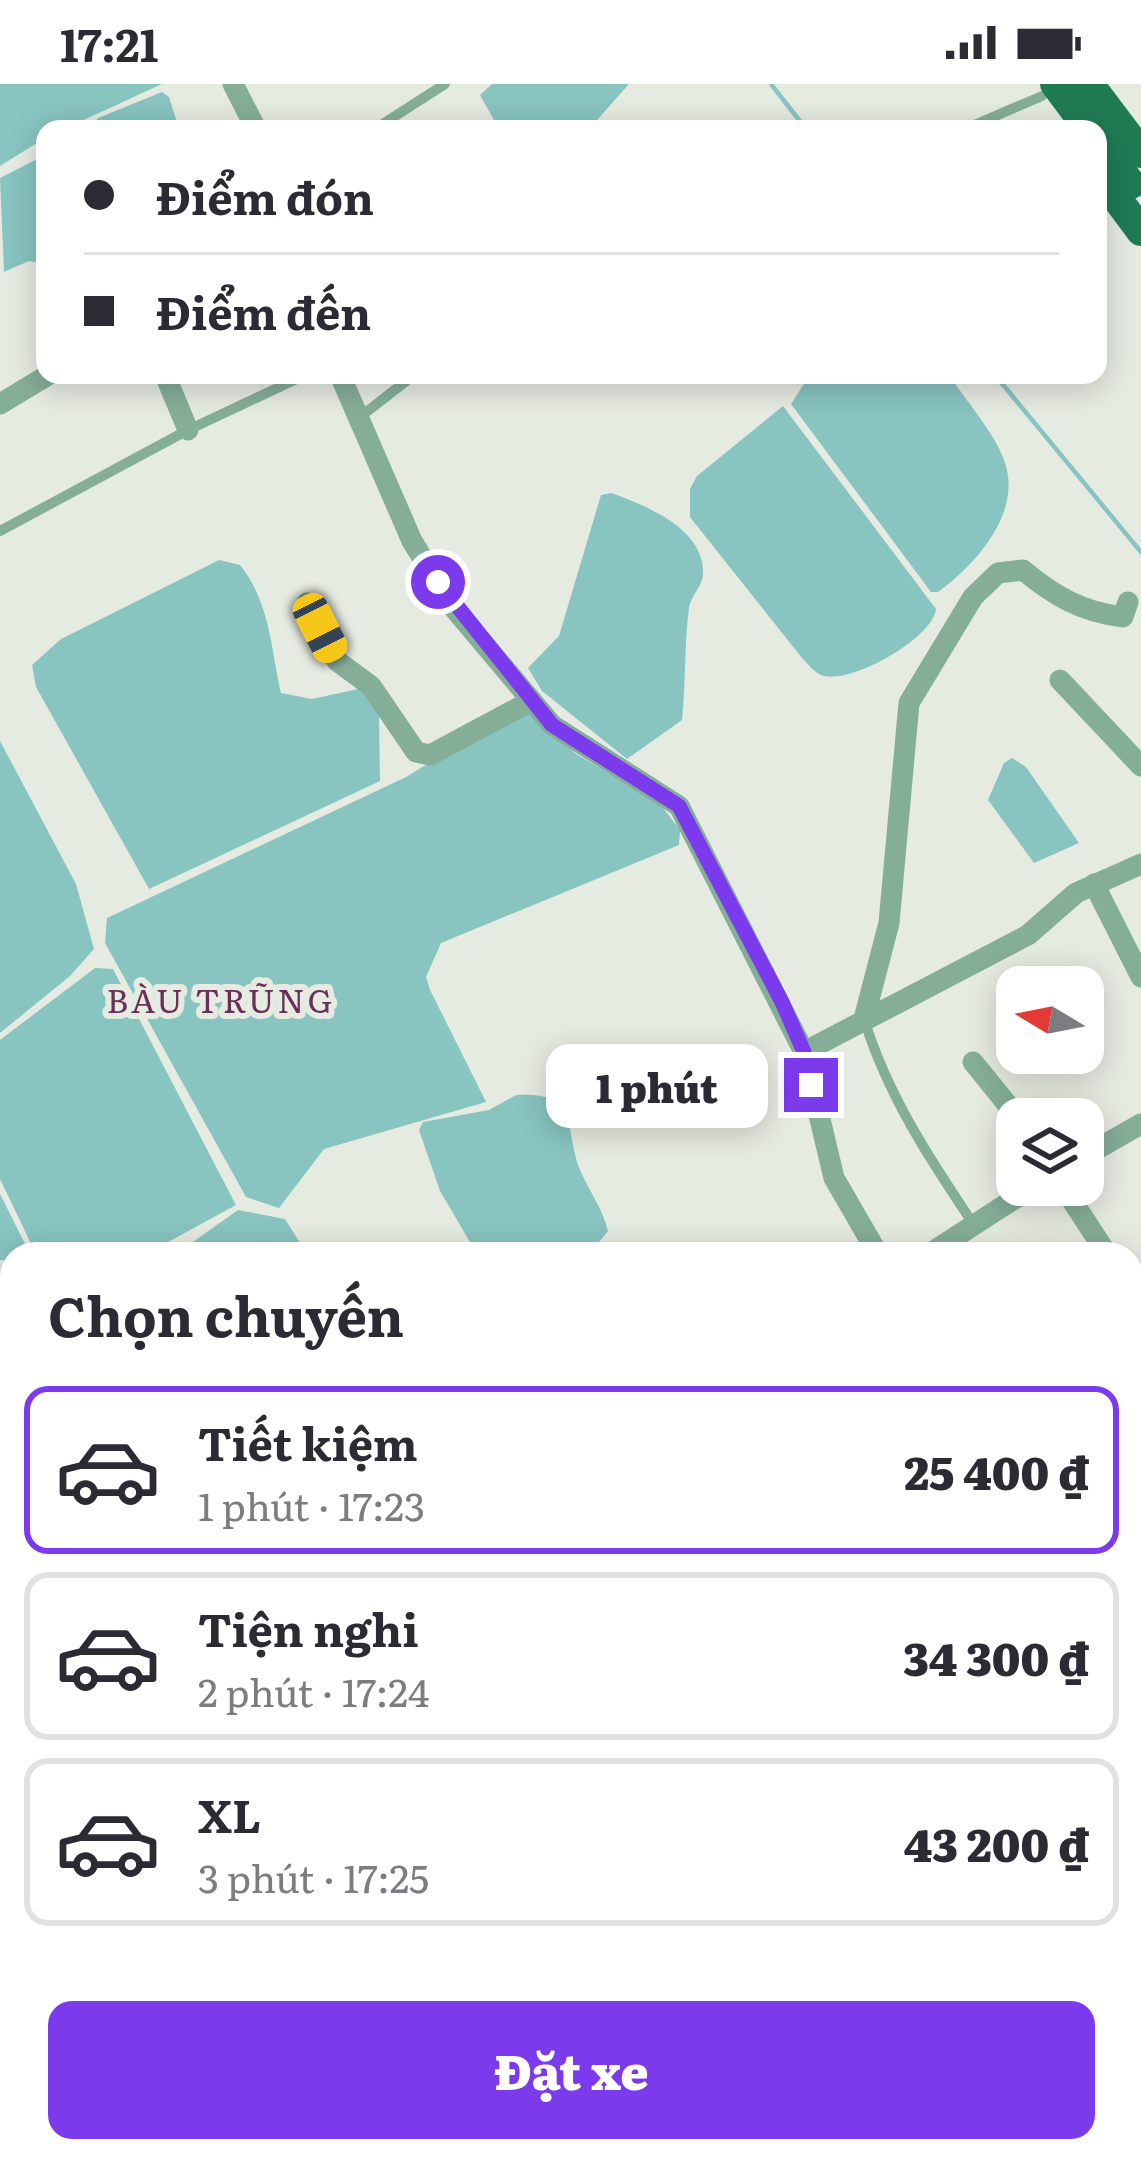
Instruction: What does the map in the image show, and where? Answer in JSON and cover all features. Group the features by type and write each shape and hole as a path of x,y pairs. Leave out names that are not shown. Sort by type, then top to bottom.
{"main road":[{"path":"1088,84 1141,153"},
{"path":"1043,88 1061,120"},
{"path":"1043,88 1079,120"},
{"path":"1107,153 1141,197"},
{"path":"1107,185 1141,231"}],"street":[{"path":"233,84 251,120"},
{"path":"0,404 36,382"},
{"path":"169,384 188,430"},
{"path":"344,384 412,541 452,606 552,725 679,806 804,1052 834,1178 871,1242"},
{"path":"864,1019 889,923 909,704 931,660 973,597 998,573 1023,570 1054,597 1100,614 1124,616 1128,602"},
{"path":"307,603 338,661 371,686 416,752 430,755 531,701"},
{"path":"1060,680 1141,766"},
{"path":"804,1052 1028,935 1094,884 1141,864"},
{"path":"1094,884 1141,976"},
{"path":"973,1062 1002,1098"},
{"path":"1104,1145 1141,1124"},
{"path":"948,1242 1003,1206"},
{"path":"1076,1206 1099,1242"}],"lane":[{"path":"389,120 445,84"},
{"path":"982,120 1043,88"},
{"path":"0,531 285,384"},
{"path":"357,418 402,384"},
{"path":"864,1019 880,1069 912,1132 974,1225"}],"water":[{"path":"0,84 162,84 84,120 36,120 36,144 0,166"},
{"path":"492,84 629,84 597,120 494,120 480,95"},
{"path":"162,92 169,97 176,120 97,120"},
{"path":"36,160 36,262 4,272 0,178"},
{"path":"804,384 956,384 997,444 1006,466 1006,503 991,538 966,568 938,592 931,592 791,404"},
{"path":"783,406 936,609 932,620 907,645 853,673 824,676 812,668 690,517 690,489 697,476"},
{"path":"611,493 656,512 684,532 695,544 703,575 689,608 682,720 627,759 542,691 528,668 559,636 601,495"},
{"path":"219,560 240,565 258,594 281,693 312,699 363,688 379,715 380,781 149,889 36,687 32,665 61,639"},
{"path":"528,713 576,754 660,804 680,830 679,845 441,943 426,977 486,1102 324,1149 279,1208 246,1197 105,943 107,918 406,777 485,729"},
{"path":"0,741 76,884 94,949 70,976 0,1033"},
{"path":"1012,758 1026,767 1079,843 1034,863 988,800 1004,763"},
{"path":"95,968 113,969 236,1205 168,1242 30,1242 0,1179 0,1040"},
{"path":"516,1095 551,1099 560,1106 580,1170 608,1231 599,1242 470,1242 440,1191 419,1130 423,1122 489,1110"},
{"path":"0,1194 24,1242 0,1242"},
{"path":"238,1210 285,1219 299,1242 193,1242"}],"waterway":[{"path":"771,84 799,120"},
{"path":"1002,384 1141,552"}],"district":[{"name":"BÀU TRŨNG","path":"221,1001"}],"route":[{"path":"438,582 452,606 552,725 679,806 782,1002 804,1052 811,1085"}]}
